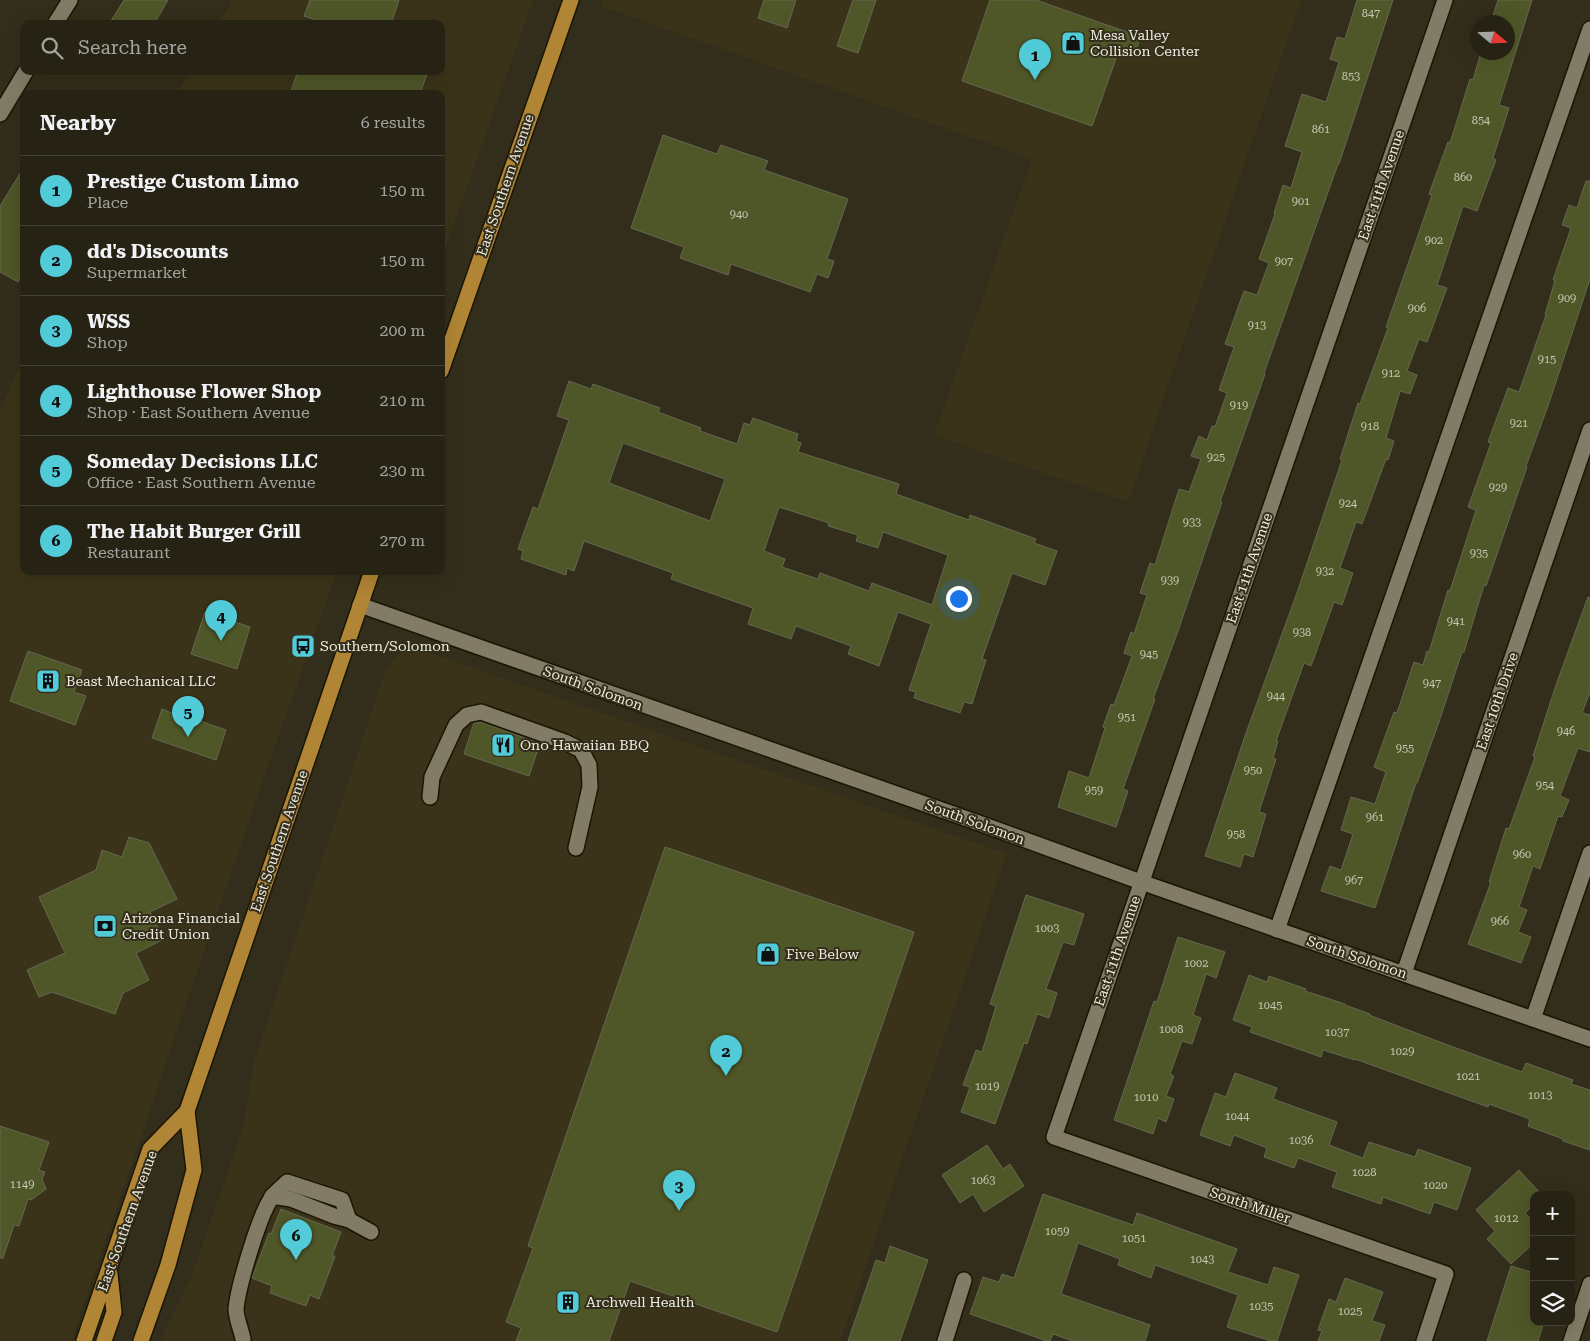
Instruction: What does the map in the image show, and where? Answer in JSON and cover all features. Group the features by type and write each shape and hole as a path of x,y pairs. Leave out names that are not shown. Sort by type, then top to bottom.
{"main road":[{"name":"East Southern Avenue","path":"445,360 571,0"},
{"name":"East Southern Avenue","path":"84,1341 150,1149 187,1111 371,575"},
{"name":"East Southern Avenue","path":"141,1341 168,1265 194,1170 187,1111"},
{"path":"104,1341 114,1312 110,1267"}],"street":[{"path":"58,20 70,0"},
{"name":"East 11th Avenue","path":"1054,1137 1445,0"},
{"path":"1277,930 1590,28"},
{"path":"0,114 24,75"},
{"name":"East 10th Drive","path":"1404,973 1590,430"},
{"name":"South Solomon","path":"360,605 1590,1039"},
{"path":"430,797 432,777 456,725 468,715 481,712 565,742 580,750 588,765 590,787 576,848"},
{"path":"1533,1019 1590,853"},
{"name":"South Miller","path":"1054,1137 1446,1274 1424,1341"},
{"path":"243,1338 236,1311 238,1297 262,1215 272,1196 287,1182 342,1200 349,1220 371,1232"},
{"path":"945,1341 964,1280"},
{"path":"1571,1341 1590,1284"}],"shaded area":[{"path":"232,0 533,0 445,250 445,90 178,90 188,75 445,75 445,20 220,20"},
{"path":"604,0 1301,0 1128,502 934,435 1032,159 601,6"},
{"path":"20,366 20,575 336,575 256,800 71,1341 0,1341 0,411"},
{"path":"418,649 1007,854 840,1341 160,1341 192,1275 243,1127 254,1063 386,669 397,655 407,650"}],"building":[{"path":"124,0 168,0 156,20 112,20"},
{"path":"310,0 399,0 392,20 316,20 304,16"},
{"path":"764,0 796,0 787,28 758,18"},
{"path":"853,0 876,0 858,53 837,46"},
{"path":"990,0 1036,0 1141,37 1134,56 1119,50 1092,126 962,81"},
{"path":"1357,0 1393,0 1339,164 1264,373 1220,502 1222,502 1153,699 1155,699 1123,789 1128,791 1116,827 1058,807 1069,771 1089,778 1111,704 1114,705 1132,656 1124,653 1131,632 1134,634 1147,595 1140,593 1150,563 1155,565 1179,489 1189,492 1201,459 1191,456 1199,436 1207,440 1212,426 1215,427 1227,393 1219,390 1234,347 1225,344 1244,291 1257,295 1269,263 1259,259 1283,185 1291,188 1302,152 1285,146 1302,94 1326,102 1339,62 1330,59 1337,37 1345,39"},
{"path":"1498,0 1532,0 1515,54 1515,15 1493,15"},
{"path":"1479,60 1513,60 1499,105 1509,108 1493,158 1496,160 1477,211 1463,206 1437,285 1447,288 1427,342 1419,339 1407,371 1417,375 1410,394 1400,391 1386,438 1394,441 1388,460 1386,459 1362,524 1356,522 1340,568 1353,573 1342,605 1334,602 1311,666 1304,663 1276,741 1278,741 1273,758 1276,759 1259,812 1266,814 1253,857 1244,854 1240,867 1205,856 1342,460 1340,459 1358,403 1360,404 1388,328 1386,327 1432,195 1429,194 1448,142 1450,143 1470,79 1473,80"},
{"path":"297,75 427,75 421,90 291,90"},
{"path":"663,135 717,154 721,145 768,161 764,170 848,199 827,259 834,261 828,278 817,274 810,292 731,264 728,275 680,258 684,247 631,228"},
{"path":"20,174 20,278 18,282 0,272 0,206"},
{"path":"1586,181 1590,181 1590,279 1486,586 1484,585 1464,652 1462,652 1416,783 1375,908 1321,891 1330,866 1341,870 1353,834 1341,830 1351,797 1375,804 1386,772 1374,767 1394,712 1397,713 1414,662 1423,665 1427,651 1429,652 1476,510 1468,507 1491,443 1488,442 1508,388 1519,392 1546,315 1555,280 1553,280 1571,228 1562,225 1569,205 1577,208"},
{"path":"569,381 591,389 593,384 660,408 658,412 701,428 700,431 737,444 744,423 750,425 753,418 798,434 796,441 801,443 798,452 899,484 896,494 969,520 970,515 1036,539 1034,543 1057,551 1045,585 1012,573 982,659 986,660 972,704 964,702 960,713 914,698 916,692 909,690 931,624 898,612 879,666 848,654 851,646 796,626 791,639 748,624 753,608 671,579 673,573 584,541 574,571 567,568 566,575 521,559 523,551 518,549 533,507 538,509 569,420 557,416","holes":["623,443 725,479 710,521 609,483","779,507 829,523 828,526 858,535 856,541 878,548 883,532 948,555 932,605 872,583 869,591 820,573 818,579 782,567 785,559 764,551"]},
{"path":"1588,597 1590,598 1590,692 1582,713 1590,715 1590,752 1578,748 1560,796 1569,800 1562,817 1558,816 1540,869 1533,866 1519,907 1527,910 1518,932 1531,937 1521,963 1468,944 1491,882 1489,882 1506,828 1509,829 1535,757 1533,756 1556,685"},
{"path":"205,612 250,627 237,669 191,654"},
{"name":"Beast Mechanical LLC","path":"28,651 82,670 74,692 86,696 75,725 10,701"},
{"path":"176,708 201,717 200,721 226,730 216,760 152,738 162,709 174,714"},
{"name":"Ono Hawaiian BBQ","path":"480,722 540,743 529,776 464,754 474,723"},
{"name":"Arizona Financial Credit Union","path":"129,837 149,843 177,899 150,912 164,939 136,953 149,980 123,993 115,1014 52,992 39,997 27,970 65,953 39,897 96,870 102,850 122,857"},
{"path":"665,847 914,932 777,1332 630,1281 609,1341 516,1341 521,1328 506,1322 533,1248 528,1246"},
{"path":"1026,895 1084,914 1074,945 1063,942 1046,989 1057,993 1049,1018 1037,1014 1027,1044 1024,1043 995,1124 961,1112 970,1087 963,1085 976,1050 982,1052 996,1006 990,1004"},
{"path":"1178,937 1225,952 1216,978 1206,974 1193,1015 1201,1018 1192,1044 1182,1041 1170,1074 1174,1076 1166,1096 1174,1099 1166,1122 1158,1118 1153,1134 1114,1120 1154,1001 1157,1002"},
{"path":"1249,975 1267,982 1269,976 1306,989 1305,991 1345,1004 1369,1015 1522,1072 1526,1063 1573,1080 1571,1084 1590,1090 1590,1150 1528,1126 1530,1119 1489,1104 1488,1107 1355,1059 1323,1050 1321,1057 1250,1032 1252,1027 1233,1020"},
{"path":"1235,1073 1277,1088 1273,1099 1337,1122 1329,1145 1363,1158 1369,1142 1415,1157 1418,1149 1471,1168 1457,1210 1434,1202 1430,1214 1383,1197 1381,1204 1332,1187 1337,1172 1298,1158 1294,1168 1264,1157 1267,1148 1234,1135 1230,1146 1200,1135 1215,1093 1226,1097"},
{"path":"0,1126 49,1142 39,1170 45,1172 42,1179 46,1189 31,1200 28,1199 19,1226 14,1225 3,1258 0,1258"},
{"path":"987,1145 1003,1169 1010,1164 1024,1186 984,1212 973,1194 960,1203 942,1175"},
{"path":"1519,1170 1538,1191 1530,1191 1530,1208 1525,1213 1530,1219 1530,1247 1511,1264 1487,1239 1495,1231 1476,1210"},
{"path":"1043,1194 1133,1225 1137,1213 1237,1249 1228,1272 1268,1285 1274,1267 1299,1275 1277,1341 1271,1341 1227,1327 1238,1295 1155,1265 1151,1278 1118,1265 1120,1259 1078,1243 1061,1294 1150,1325 1145,1341 1073,1341 1053,1334 1050,1341 1047,1341 970,1314 983,1277 999,1282 1002,1274 1014,1278"},
{"path":"281,1209 341,1232 332,1256 335,1256 319,1299 310,1295 306,1306 270,1293 272,1286 252,1278 269,1233 271,1234"},
{"path":"890,1246 928,1260 900,1341 848,1341 876,1260 885,1263"},
{"path":"1511,1266 1530,1272 1530,1326 1543,1326 1538,1341 1487,1341"},
{"path":"1345,1278 1383,1292 1372,1321 1385,1325 1379,1341 1318,1341 1322,1331 1318,1330 1329,1299 1336,1302"}],"place":[{"name":"Mesa Valley Collision Center","path":"1073,43"},
{"name":"Prestige Custom Limo","path":"1035,80"},
{"name":"Lighthouse Flower Shop","path":"221,641"},
{"name":"Southern/Solomon","path":"303,646"},
{"name":"Beast Mechanical LLC","path":"48,681"},
{"name":"Someday Decisions LLC","path":"188,737"},
{"name":"Ono Hawaiian BBQ","path":"503,745"},
{"name":"Arizona Financial Credit Union","path":"105,926"},
{"name":"Five Below","path":"768,954"},
{"name":"dd's Discounts","path":"726,1076"},
{"name":"WSS","path":"679,1211"},
{"name":"The Habit Burger Grill","path":"296,1260"},
{"name":"Archwell Health","path":"568,1302"}]}
